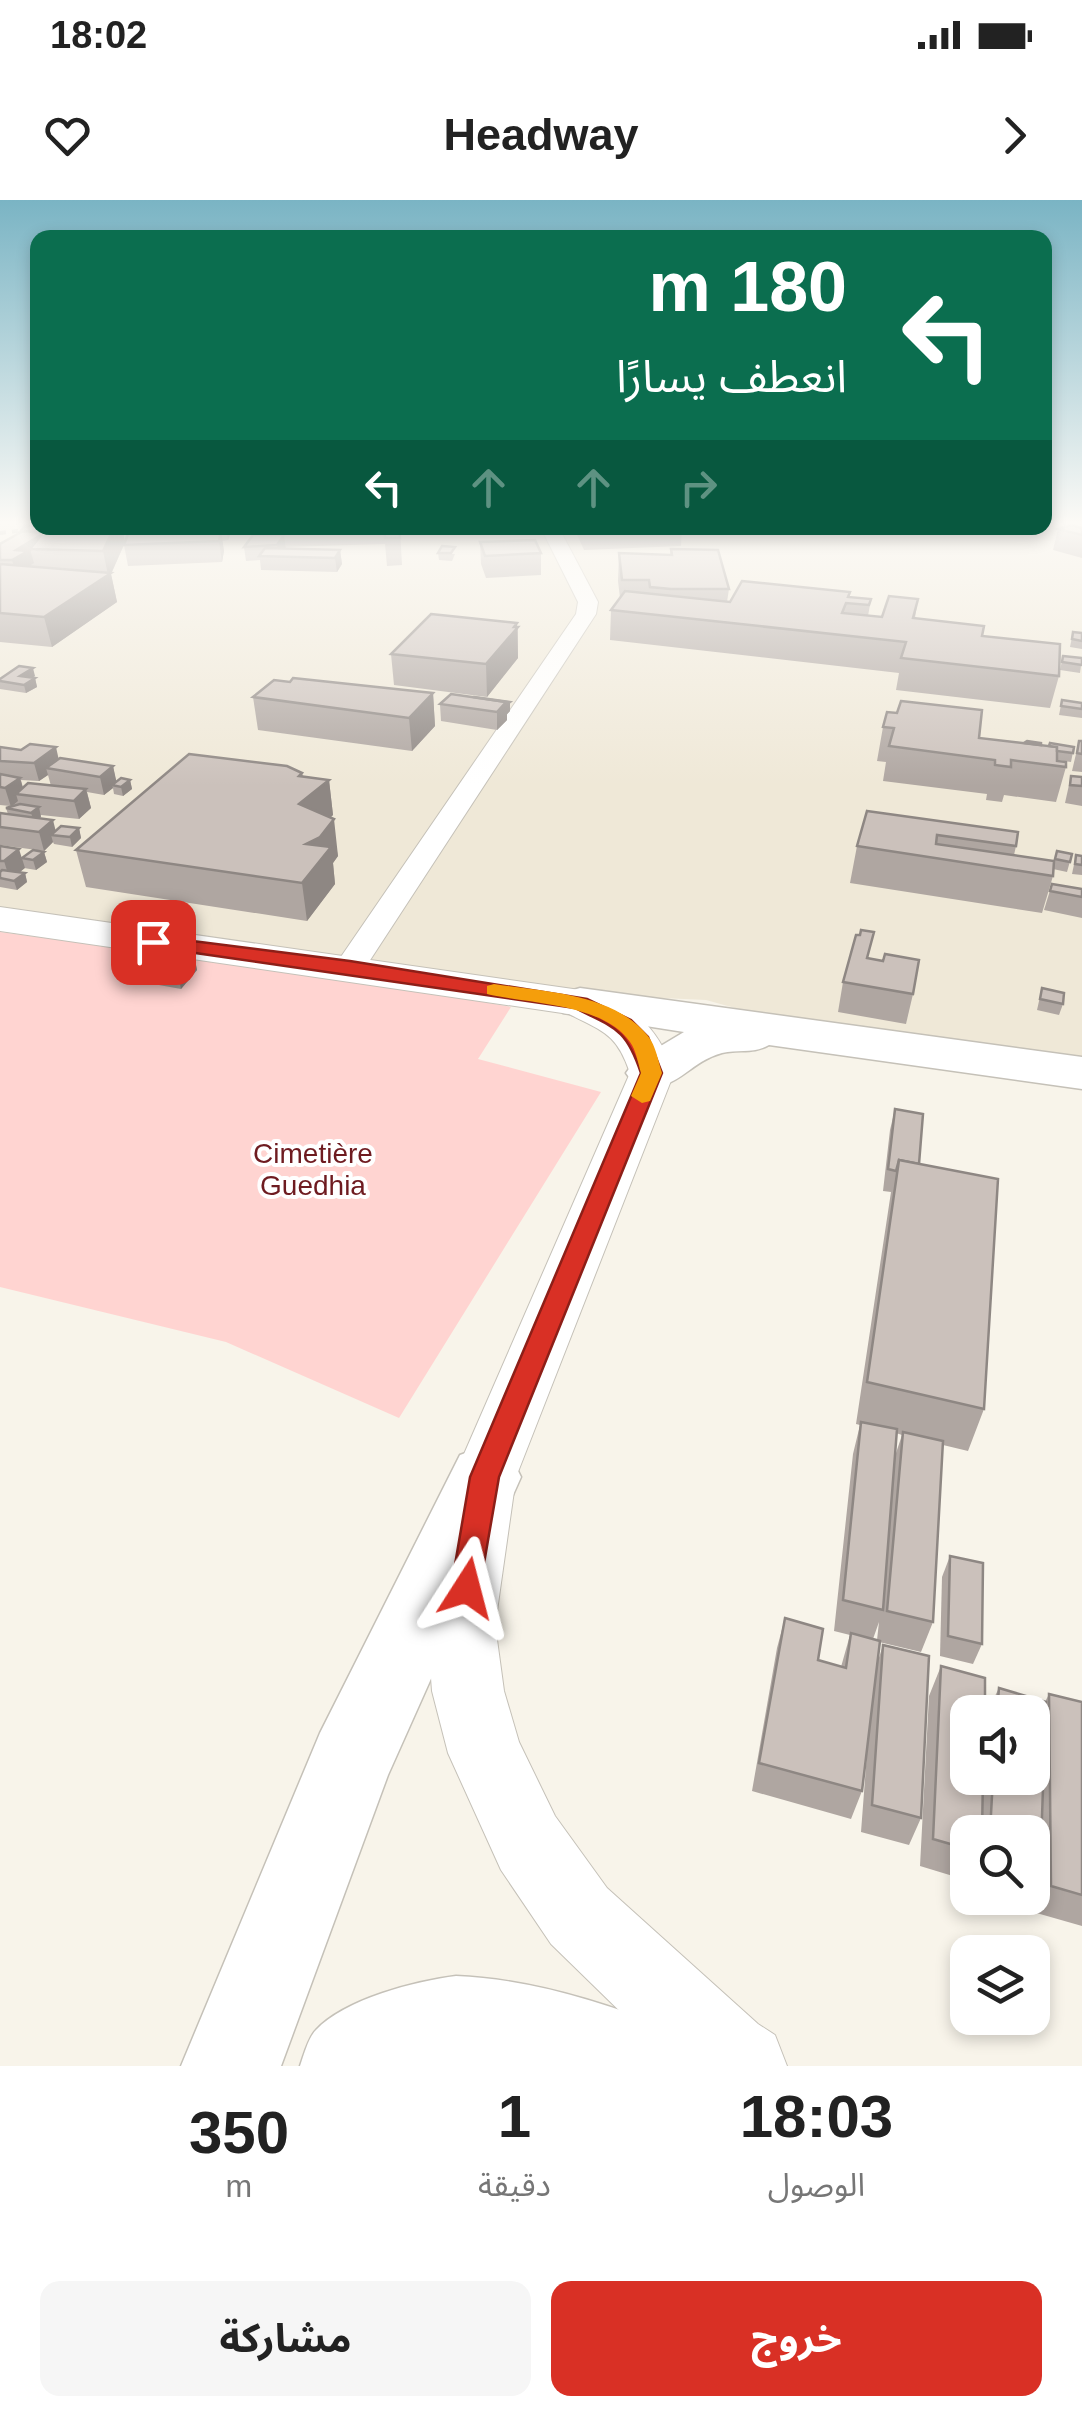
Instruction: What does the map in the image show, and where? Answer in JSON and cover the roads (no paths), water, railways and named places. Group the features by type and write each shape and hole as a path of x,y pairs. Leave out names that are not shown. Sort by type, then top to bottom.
{"highway":[{"path":"580,1003 1082,1074"},
{"path":"652,1073 689,1048 723,1035 1082,1086"},
{"path":"231,2066 350,1763 484,1477"},
{"path":"350,2066 398,2038 455,2024 512,2031 637,2066"}],"main road":[{"path":"0,920 350,967 580,1003 624,1025 641,1041 652,1073 484,1477 461,1625 468,1690 485,1753 528,1843 580,1916 727,2055 744,2066"}],"street":[{"path":"350,967 586,612"}],"park label":[{"name":"Cimetière Guedhia","path":"313,1169"}]}
